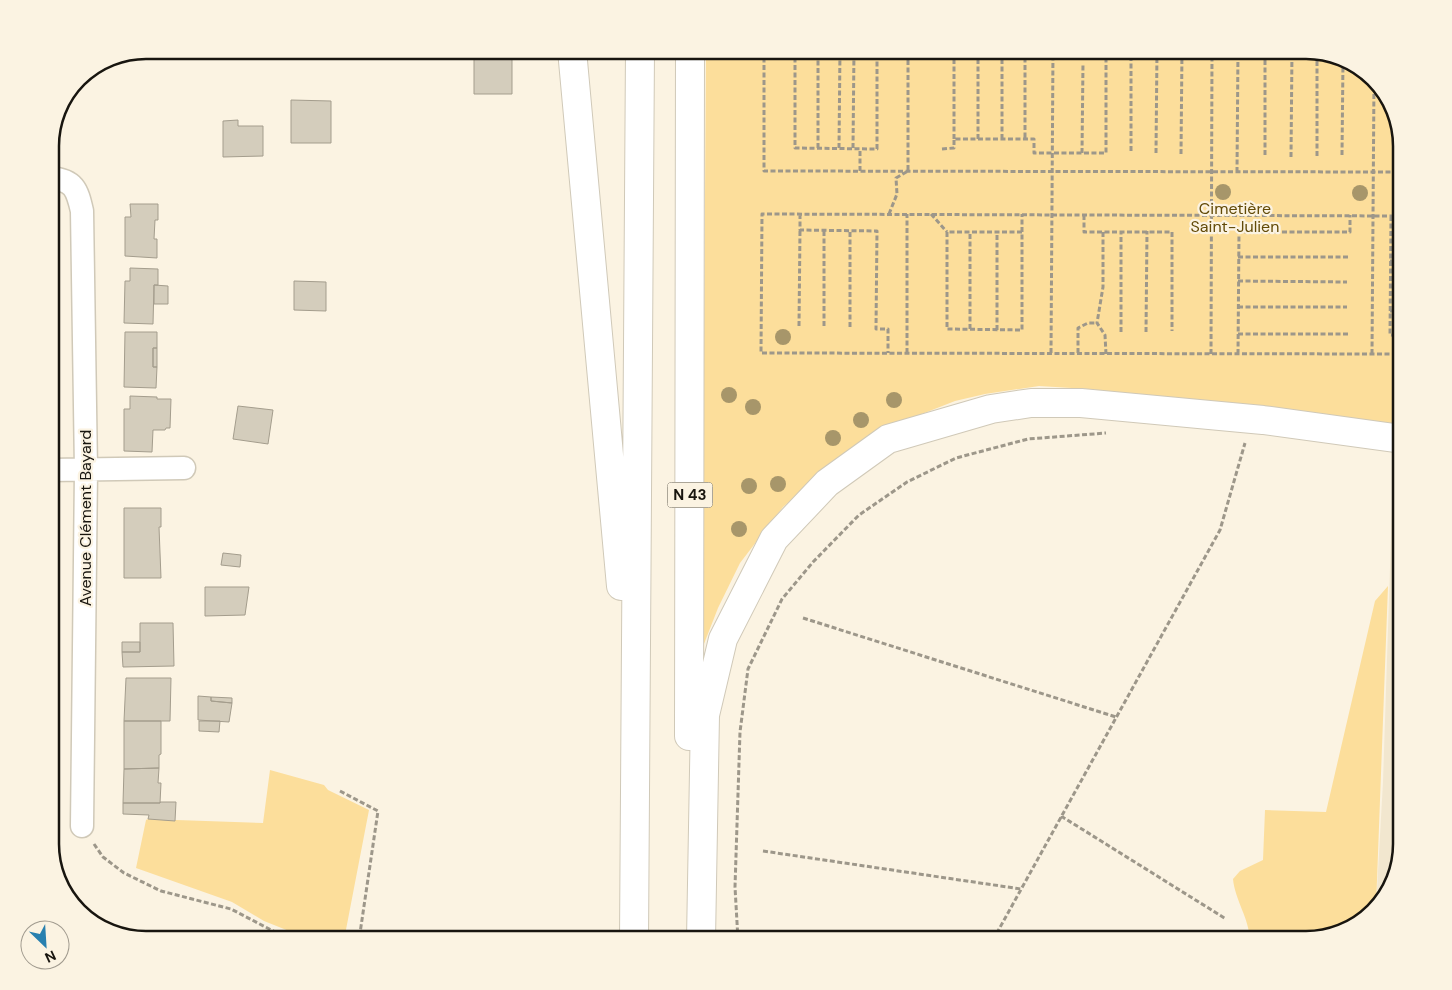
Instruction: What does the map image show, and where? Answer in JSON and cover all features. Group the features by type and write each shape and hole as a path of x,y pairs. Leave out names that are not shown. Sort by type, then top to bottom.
{"highway":[{"path":"573,59 623,602 627,723 635,854"},
{"path":"634,931 640,59"},
{"name":"N 43","path":"686,931 689,806 690,59"},
{"path":"701,931 705,715 723,639 774,539 827,483 888,439 991,409 1031,403 1081,403 1263,420 1393,438"}],"street":[{"name":"Avenue Clément Bayard","path":"59,179 65,180 78,192 82,211 86,470 82,826"},
{"path":"59,470 184,468"}],"path":[{"path":"764,59 764,171 1393,172"},
{"path":"795,59 795,148 860,149 877,149 877,59"},
{"path":"818,59 818,148"},
{"path":"839,148 840,59"},
{"path":"853,148 854,59"},
{"path":"908,59 908,171"},
{"path":"942,148 954,148 954,59"},
{"path":"978,59 978,139"},
{"path":"1002,59 1002,139"},
{"path":"1025,59 1025,139"},
{"path":"1051,353 1053,59"},
{"path":"954,139 1034,139 1034,153 1106,153 1106,59"},
{"path":"1131,151 1132,59"},
{"path":"1156,153 1157,59"},
{"path":"1181,154 1182,59"},
{"path":"1211,354 1212,59"},
{"path":"1237,172 1238,59"},
{"path":"1264,155 1265,59"},
{"path":"1292,59 1292,157"},
{"path":"1316,156 1317,59"},
{"path":"1082,153 1083,62"},
{"path":"1342,155 1343,67"},
{"path":"1372,354 1374,91"},
{"path":"860,149 860,171"},
{"path":"889,214 897,194 896,178 908,171"},
{"path":"1393,336 1390,336 1390,216 762,214 761,352 1393,354"},
{"path":"799,326 800,214"},
{"path":"907,353 908,214"},
{"path":"931,214 947,232 947,329 1022,330 1022,214"},
{"path":"1084,215 1084,232 1172,232 1172,331"},
{"path":"1238,354 1238,232 1350,232 1350,215"},
{"path":"800,230 876,230 876,329 888,329 888,353"},
{"path":"824,230 824,326"},
{"path":"850,230 850,327"},
{"path":"1121,231 1121,332"},
{"path":"1146,332 1147,231"},
{"path":"947,232 1022,232"},
{"path":"970,232 970,329"},
{"path":"996,330 997,232"},
{"path":"1103,232 1103,287 1097,323 1105,335 1106,354"},
{"path":"1238,257 1348,257"},
{"path":"1238,282 1347,282"},
{"path":"1238,307 1347,307"},
{"path":"1078,353 1078,328 1088,323 1097,323"},
{"path":"1238,334 1348,334"},
{"path":"737,931 735,887 740,732 748,669 782,600 813,562 859,515 908,482 956,458 1028,439 1112,433"},
{"path":"998,931 1220,530 1245,441"},
{"path":"802,618 1116,717"},
{"path":"340,792 378,811 360,931"},
{"path":"1061,816 1226,919"},
{"path":"82,826 103,857 124,873 161,891 231,909 273,931"},
{"path":"763,851 1021,889"}],"shaded area":[{"path":"1393,475 1393,855 1389,872 1377,895 1383,782"}],"green space":[{"name":"Cimetière Saint-Julien","path":"706,59 1317,59 1345,68 1364,80 1372,88 1387,113 1393,135 1393,426 1088,389 1039,386 985,394 955,401 881,430 834,462 783,507 740,563 718,608 702,649"},
{"path":"1388,586 1376,896 1364,910 1350,920 1329,928 1317,931 1249,931 1233,879 1240,871 1263,860 1265,810 1326,812 1375,601"},
{"path":"270,770 324,785 328,790 369,810 346,931 289,931 264,921 232,902 136,868 146,820 148,819 263,823"}],"building":[{"path":"474,59 512,59 512,94 474,94"},
{"path":"291,100 331,101 331,143 291,143"},
{"path":"238,120 238,126 263,126 263,156 223,157 223,121"},
{"path":"130,204 158,204 158,220 155,220 154,239 157,239 157,258 125,256 125,217 131,217"},
{"path":"130,268 158,269 158,285 154,285 153,324 124,323 125,281 130,281"},
{"path":"294,281 326,282 326,311 294,310"},
{"path":"154,285 168,286 168,304 154,304"},
{"path":"125,332 157,332 157,348 153,348 153,367 157,367 156,388 124,387"},
{"path":"153,348 157,348 157,367 153,367"},
{"path":"130,396 171,399 170,428 153,430 152,452 124,451 124,409 130,409"},
{"path":"238,406 273,410 268,444 233,439"},
{"path":"124,508 161,508 161,527 159,527 161,578 124,578"},
{"path":"223,553 241,555 240,567 221,565"},
{"path":"205,587 249,587 245,615 205,616"},
{"path":"140,623 173,623 174,666 123,667 122,652 140,652"},
{"path":"122,642 140,642 140,652 122,652"},
{"path":"126,678 171,678 170,721 124,721"},
{"path":"198,696 211,697 211,701 232,703 229,722 198,720"},
{"path":"211,697 232,698 232,703 211,701"},
{"path":"124,721 161,721 159,768 124,769"},
{"path":"199,721 220,721 219,732 199,731"},
{"path":"159,768 158,783 161,783 160,803 123,803 124,769"},
{"path":"176,802 175,821 148,819 149,815 123,814 123,803"}]}
